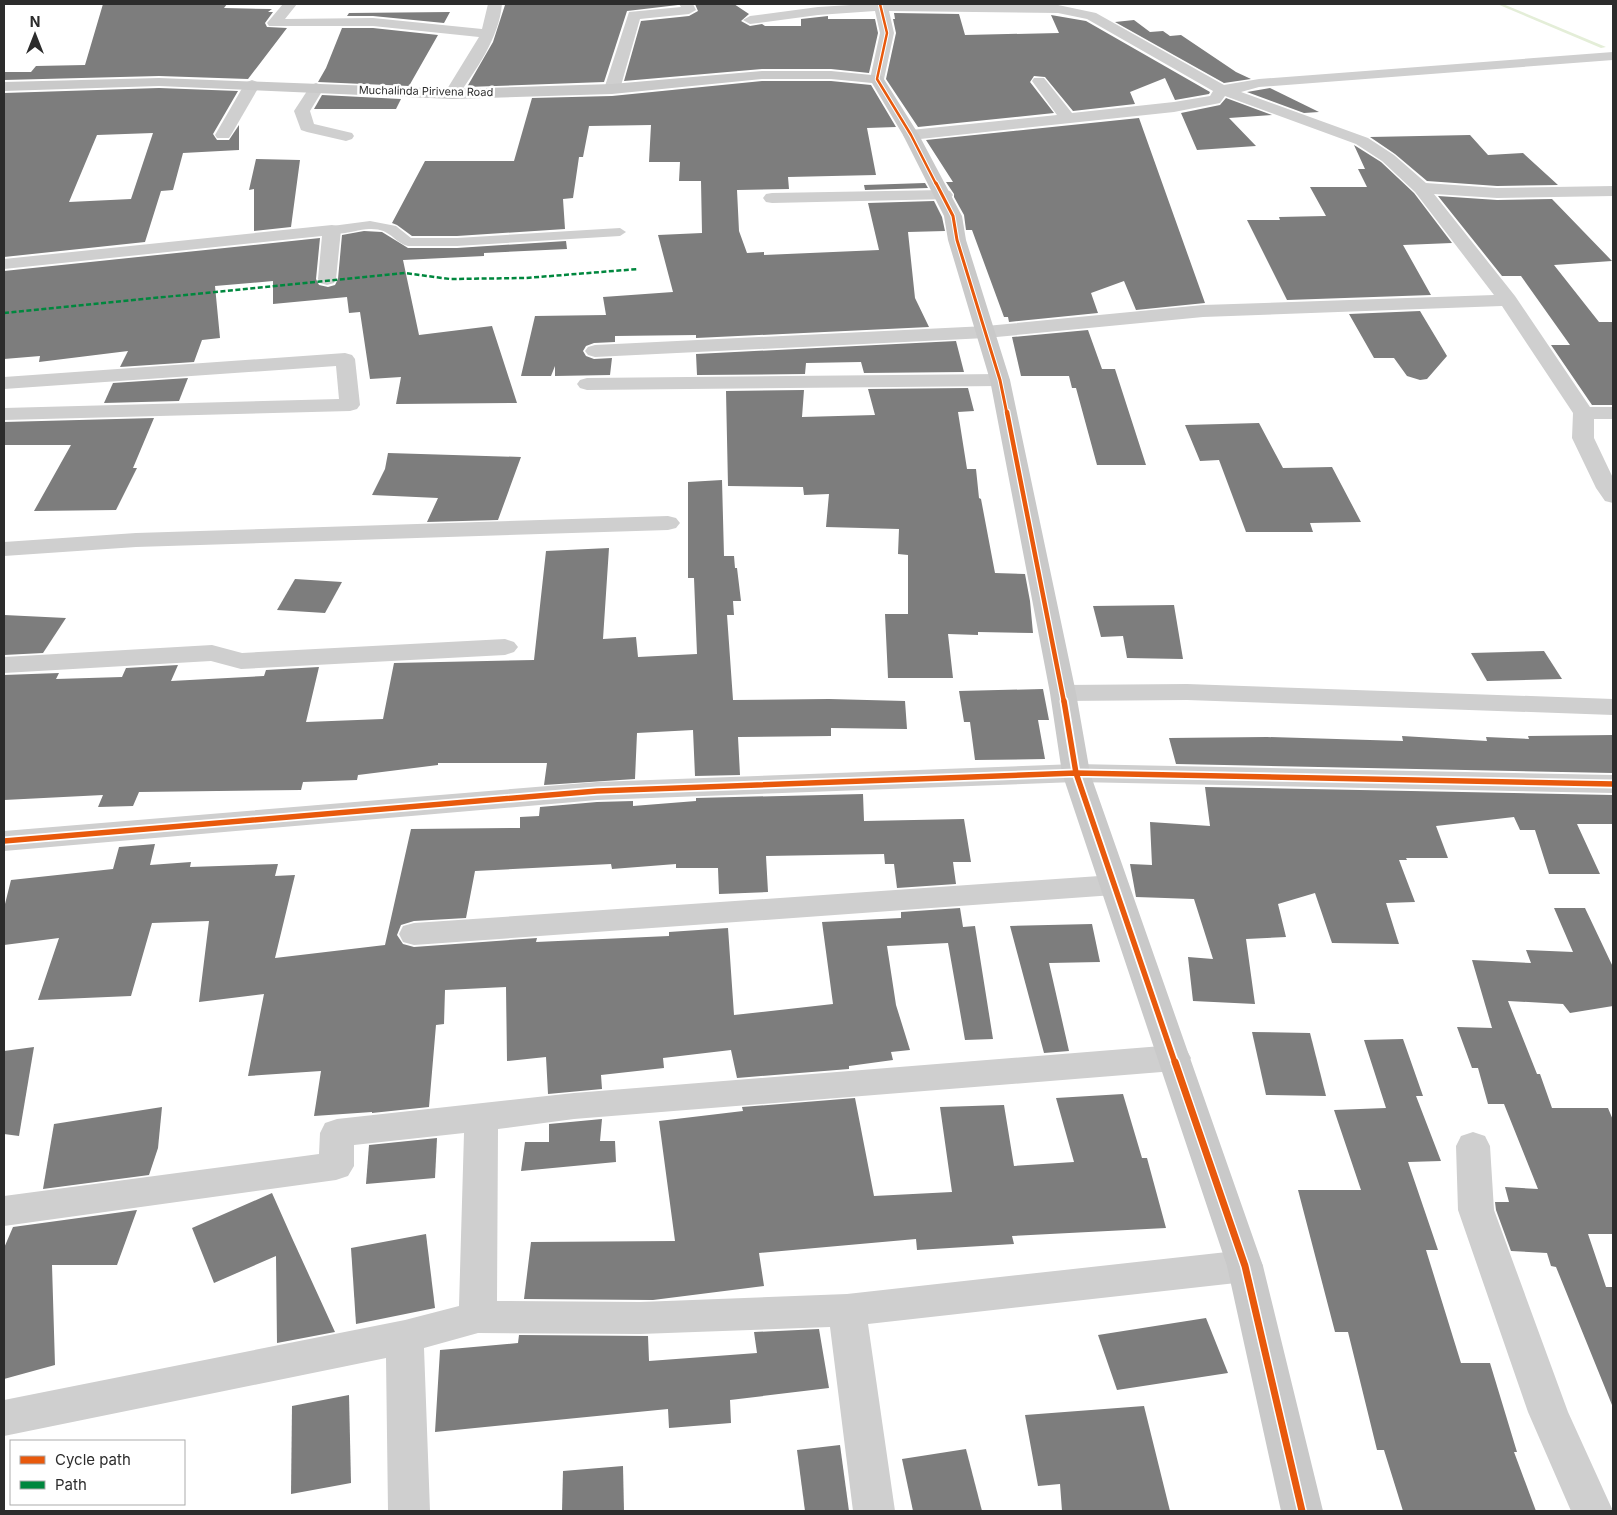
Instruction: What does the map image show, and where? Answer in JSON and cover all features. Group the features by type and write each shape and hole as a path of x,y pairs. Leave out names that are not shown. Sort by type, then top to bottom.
{"street":[{"path":"290,4 274,23 374,22 486,34"},
{"path":"452,94 486,34 495,10 495,4"},
{"path":"612,89 634,15 689,10 686,4"},
{"path":"880,6 887,33 877,80 911,135 944,195 953,216 957,240 1000,380 1063,693 1076,773 1245,1266 1302,1511"},
{"path":"750,20 818,11 880,6 1058,9 1074,12 1091,16 1221,90 1362,141 1388,158 1421,188 1508,300 1584,413 1583,438 1607,488 1613,496"},
{"path":"374,22 381,10"},
{"path":"1221,90 1236,89 1258,83 1613,56"},
{"name":"Muchalinda Pirivena Road","path":"4,88 159,82 452,94 612,89 762,75 831,75 877,80"},
{"path":"1039,80 1068,118"},
{"path":"223,135 252,85"},
{"path":"316,88 302,111 307,127 346,136"},
{"path":"911,135 1174,107 1215,100 1221,90"},
{"path":"1421,188 1497,193 1613,191"},
{"path":"772,198 944,195"},
{"path":"4,264 332,230 327,280"},
{"path":"595,351 986,332 1203,311 1508,300"},
{"path":"4,383 345,359 350,405 4,414"},
{"path":"587,384 1000,380"},
{"path":"1584,413 1613,413"},
{"path":"4,549 136,540 668,523"},
{"path":"4,665 212,653 241,661 505,647"},
{"path":"1063,693 1187,692 1613,707"},
{"path":"4,841 597,791 1076,773 1613,784"},
{"path":"414,934 1114,885"},
{"path":"4,1211 336,1166 338,1133 574,1106 1174,1058"},
{"path":"478,1317 481,1118"},
{"path":"1474,1146 1476,1210 1548,1412 1592,1511"},
{"path":"4,1418 405,1337 478,1317 640,1318 847,1310 1245,1266"},
{"path":"847,1310 874,1511"},
{"path":"405,1337 410,1511"}],"lane":[{"path":"332,230 370,225 392,228 408,242 457,242 620,232"}],"building":[{"path":"103,4 227,4 224,8 272,9 268,12 273,12 265,23 267,27 287,28 248,79 159,76 4,80 4,72 31,72 36,66 85,65"},
{"path":"695,4 734,4 749,14 741,21 750,26 762,24 765,26 801,26 801,19 828,16 828,19 875,19 878,33 869,73 831,69 762,69 624,81 641,21 689,16 698,11"},
{"path":"505,5 678,5 627,11 604,82 467,87 493,42"},
{"path":"450,12 444,23 373,16 347,16 349,13"},
{"path":"894,13 959,14 965,35 1059,33 1051,15 1086,21 1210,92 1209,94 1175,100 1165,78 1130,92 1135,104 1073,111 1045,77 1034,76 1030,82 1054,113 918,127 886,79 896,33 893,19 895,19"},
{"path":"1134,20 1150,32 1163,31 1170,36 1181,35 1236,72 1251,79 1224,83 1115,22"},
{"path":"342,28 373,28 438,35 409,86 318,82 326,68"},
{"path":"762,81 831,81 871,85 896,127 867,128 876,175 788,177 789,189 737,190 739,231 747,253 764,252 764,255 879,250 868,203 934,201 942,217 945,231 908,232 915,298 929,327 696,338 696,335 615,336 615,342 594,343 586,346 583,351 586,356 594,359 612,358 610,375 555,376 555,366 551,376 521,376 535,316 606,315 603,297 673,292 658,235 702,233 701,181 679,181 680,162 649,162 651,125 589,126 583,157 579,157 573,198 563,199 565,229 457,236 412,236 392,223 425,161 514,161 532,98 612,96"},
{"path":"159,88 238,91 213,134 217,140 229,140 239,125 239,150 183,153 173,190 161,191 145,242 4,257 4,93","holes":["153,133 131,199 69,202 97,135"]},
{"path":"1270,88 1319,112 1304,113 1247,92"},
{"path":"322,95 401,99 396,109 314,109"},
{"path":"1226,98 1272,115 1229,118 1256,146 1197,150 1181,113 1220,105"},
{"path":"1139,118 1205,303 1136,310 1124,281 1091,293 1098,313 1009,322 1008,317 1004,317 972,230 966,230 964,215 946,182 953,182 926,140"},
{"path":"1470,135 1488,155 1523,153 1558,185 1497,186 1427,181 1395,154 1370,137"},
{"path":"1354,145 1381,162 1414,193 1452,243 1403,245 1431,295 1287,300 1247,220 1280,220 1279,217 1326,216 1310,187 1367,187 1358,169 1365,169"},
{"path":"256,159 300,160 291,227 254,231 254,189 249,190"},
{"path":"925,183 928,188 865,190 864,185"},
{"path":"1438,196 1497,200 1552,199 1612,261 1554,265 1599,322 1613,322 1613,405 1592,405 1551,345 1570,345 1521,276 1502,276"},
{"path":"364,231 382,232 408,248 457,248 566,241 567,249 484,253 484,256 403,260 419,335 492,326 517,403 396,404 401,377 370,379 360,312 349,313 347,297 273,304 273,281 215,286 220,338 202,340 194,362 120,367 128,351 39,362 40,356 4,359 4,271 320,238 316,279 319,285 328,287 335,285 338,279 342,235"},
{"path":"1420,311 1447,356 1427,379 1420,380 1407,376 1394,358 1374,358 1349,314"},
{"path":"1088,330 1102,369 1115,369 1146,465 1097,465 1076,388 1072,388 1069,376 1021,376 1012,337"},
{"path":"956,341 964,372 864,373 861,362 806,363 805,374 697,375 696,354"},
{"path":"188,378 179,401 104,403 113,383"},
{"path":"968,388 974,411 958,412 967,469 976,469 979,498 981,499 995,573 1025,574 1033,633 978,632 978,635 948,634 953,678 888,678 885,614 908,614 908,555 898,554 899,529 826,527 829,494 804,495 803,487 728,486 726,391 804,390 802,417 875,415 868,389"},
{"path":"154,418 133,468 137,468 116,510 34,511 71,445 4,445 4,422"},
{"path":"1259,423 1283,468 1332,467 1361,522 1310,523 1313,532 1246,532 1219,460 1200,461 1185,425"},
{"path":"388,453 521,457 498,520 427,522 438,498 372,495 385,469"},
{"path":"722,480 724,556 734,556 741,601 733,601 734,615 727,615 733,700 829,699 905,701 907,729 831,728 831,736 738,737 740,775 695,776 693,730 637,733 635,779 544,785 547,763 438,763 438,765 358,775 357,780 303,782 301,790 139,792 133,806 98,807 103,795 4,800 4,675 59,673 56,679 122,677 126,668 178,665 171,681 264,676 266,670 319,667 306,722 383,719 394,663 534,660 546,551 609,548 603,639 636,637 638,657 697,654 694,578 688,578 688,482"},
{"path":"295,579 342,582 325,613 277,610"},
{"path":"1174,605 1183,659 1127,658 1123,636 1101,637 1093,606"},
{"path":"4,615 66,618 43,653 4,655"},
{"path":"1544,651 1562,679 1487,681 1471,653"},
{"path":"1043,689 1049,720 1038,720 1045,759 975,760 970,722 964,722 959,691"},
{"path":"1613,735 1613,773 1176,764 1169,738 1267,737 1403,741 1402,736 1487,741 1486,737 1529,739 1528,736"},
{"path":"1205,787 1613,795 1613,824 1577,824 1600,874 1549,874 1535,830 1520,830 1514,817 1436,826 1448,858 1406,858 1407,860 1399,860 1415,902 1386,903 1399,944 1332,943 1315,893 1278,904 1286,937 1246,939 1255,1004 1193,1001 1188,957 1213,959 1194,899 1136,897 1130,864 1152,865 1150,822 1210,826"},
{"path":"863,794 864,821 964,819 971,862 953,862 956,884 897,888 894,864 885,864 884,854 766,856 768,892 719,894 718,868 676,868 676,864 612,869 611,864 475,871 466,918 414,921 401,925 397,935 403,944 414,947 537,938 536,942 669,936 669,932 728,928 734,1015 833,1004 822,922 901,918 901,912 960,908 963,927 975,926 993,1039 965,1040 948,943 887,946 896,1005 910,1050 891,1052 893,1060 849,1066 849,1069 737,1078 731,1050 663,1058 664,1068 601,1075 602,1089 548,1094 546,1057 507,1061 506,987 445,990 444,1024 436,1025 429,1107 372,1113 314,1116 321,1071 248,1076 264,994 199,1002 209,921 152,923 131,996 38,1000 59,938 4,945 4,908 11,880 113,869 119,847 155,844 150,865 191,862 190,867 278,864 275,876 295,875 275,958 385,945 411,829 520,828 520,817 539,816 540,807 597,802 633,801 633,806 696,801 696,798"},
{"path":"1554,908 1585,908 1613,967 1613,1006 1570,1013 1563,1004 1508,1001 1537,1074 1540,1074 1552,1108 1608,1108 1613,1120 1613,1234 1588,1234 1606,1287 1613,1287 1612,1405 1556,1267 1551,1266 1547,1253 1511,1251 1496,1210 1495,1202 1509,1202 1505,1187 1538,1189 1504,1104 1488,1104 1478,1068 1472,1068 1457,1027 1492,1028 1472,960 1531,963 1526,950 1573,952"},
{"path":"1092,924 1100,962 1049,963 1069,1051 1044,1053 1010,926"},
{"path":"1252,1032 1310,1033 1326,1096 1266,1095"},
{"path":"1403,1039 1423,1096 1416,1096 1441,1161 1408,1162 1438,1250 1426,1250 1461,1363 1490,1363 1517,1452 1514,1452 1536,1511 1403,1511 1384,1450 1377,1450 1348,1332 1335,1332 1298,1190 1361,1190 1334,1110 1386,1108 1364,1040"},
{"path":"34,1047 19,1136 4,1134 4,1051"},
{"path":"1123,1094 1142,1158 1147,1158 1166,1228 1012,1236 1014,1244 917,1250 916,1239 759,1253 764,1286 653,1300 524,1299 531,1242 675,1241 659,1121 743,1111 742,1107 855,1098 874,1196 952,1192 940,1107 1004,1105 1014,1166 1074,1162 1056,1098"},
{"path":"162,1107 158,1148 149,1175 43,1189 54,1124"},
{"path":"602,1119 600,1141 615,1141 616,1162 521,1171 525,1142 549,1142 549,1124"},
{"path":"437,1138 435,1178 366,1184 369,1145"},
{"path":"272,1193 335,1332 277,1343 276,1256 214,1283 192,1228"},
{"path":"137,1210 117,1265 52,1265 55,1365 4,1379 4,1248 13,1227"},
{"path":"426,1234 435,1308 356,1324 351,1248"},
{"path":"1206,1318 1228,1373 1117,1390 1098,1335"},
{"path":"819,1329 829,1388 730,1400 731,1423 669,1428 668,1409 435,1432 440,1350 518,1343 519,1335 648,1336 649,1361 757,1353 754,1332"},
{"path":"349,1395 351,1483 291,1494 292,1406"},
{"path":"1144,1406 1170,1511 1062,1511 1060,1484 1038,1486 1025,1415"},
{"path":"840,1445 849,1511 805,1511 797,1450"},
{"path":"966,1449 982,1511 913,1511 902,1459"},
{"path":"623,1466 624,1511 562,1511 563,1471"}],"waterway":[{"path":"1499,4 1603,47"}],"marked path":[{"path":"4,313 405,273 450,279 526,278 638,269"}],"cycle path":[{"path":"880,4 887,33 877,79 911,135 953,216 957,240 1000,380 1063,693 1076,773 1245,1266 1302,1511"},
{"path":"4,841 597,791 1076,773 1613,784"}]}
